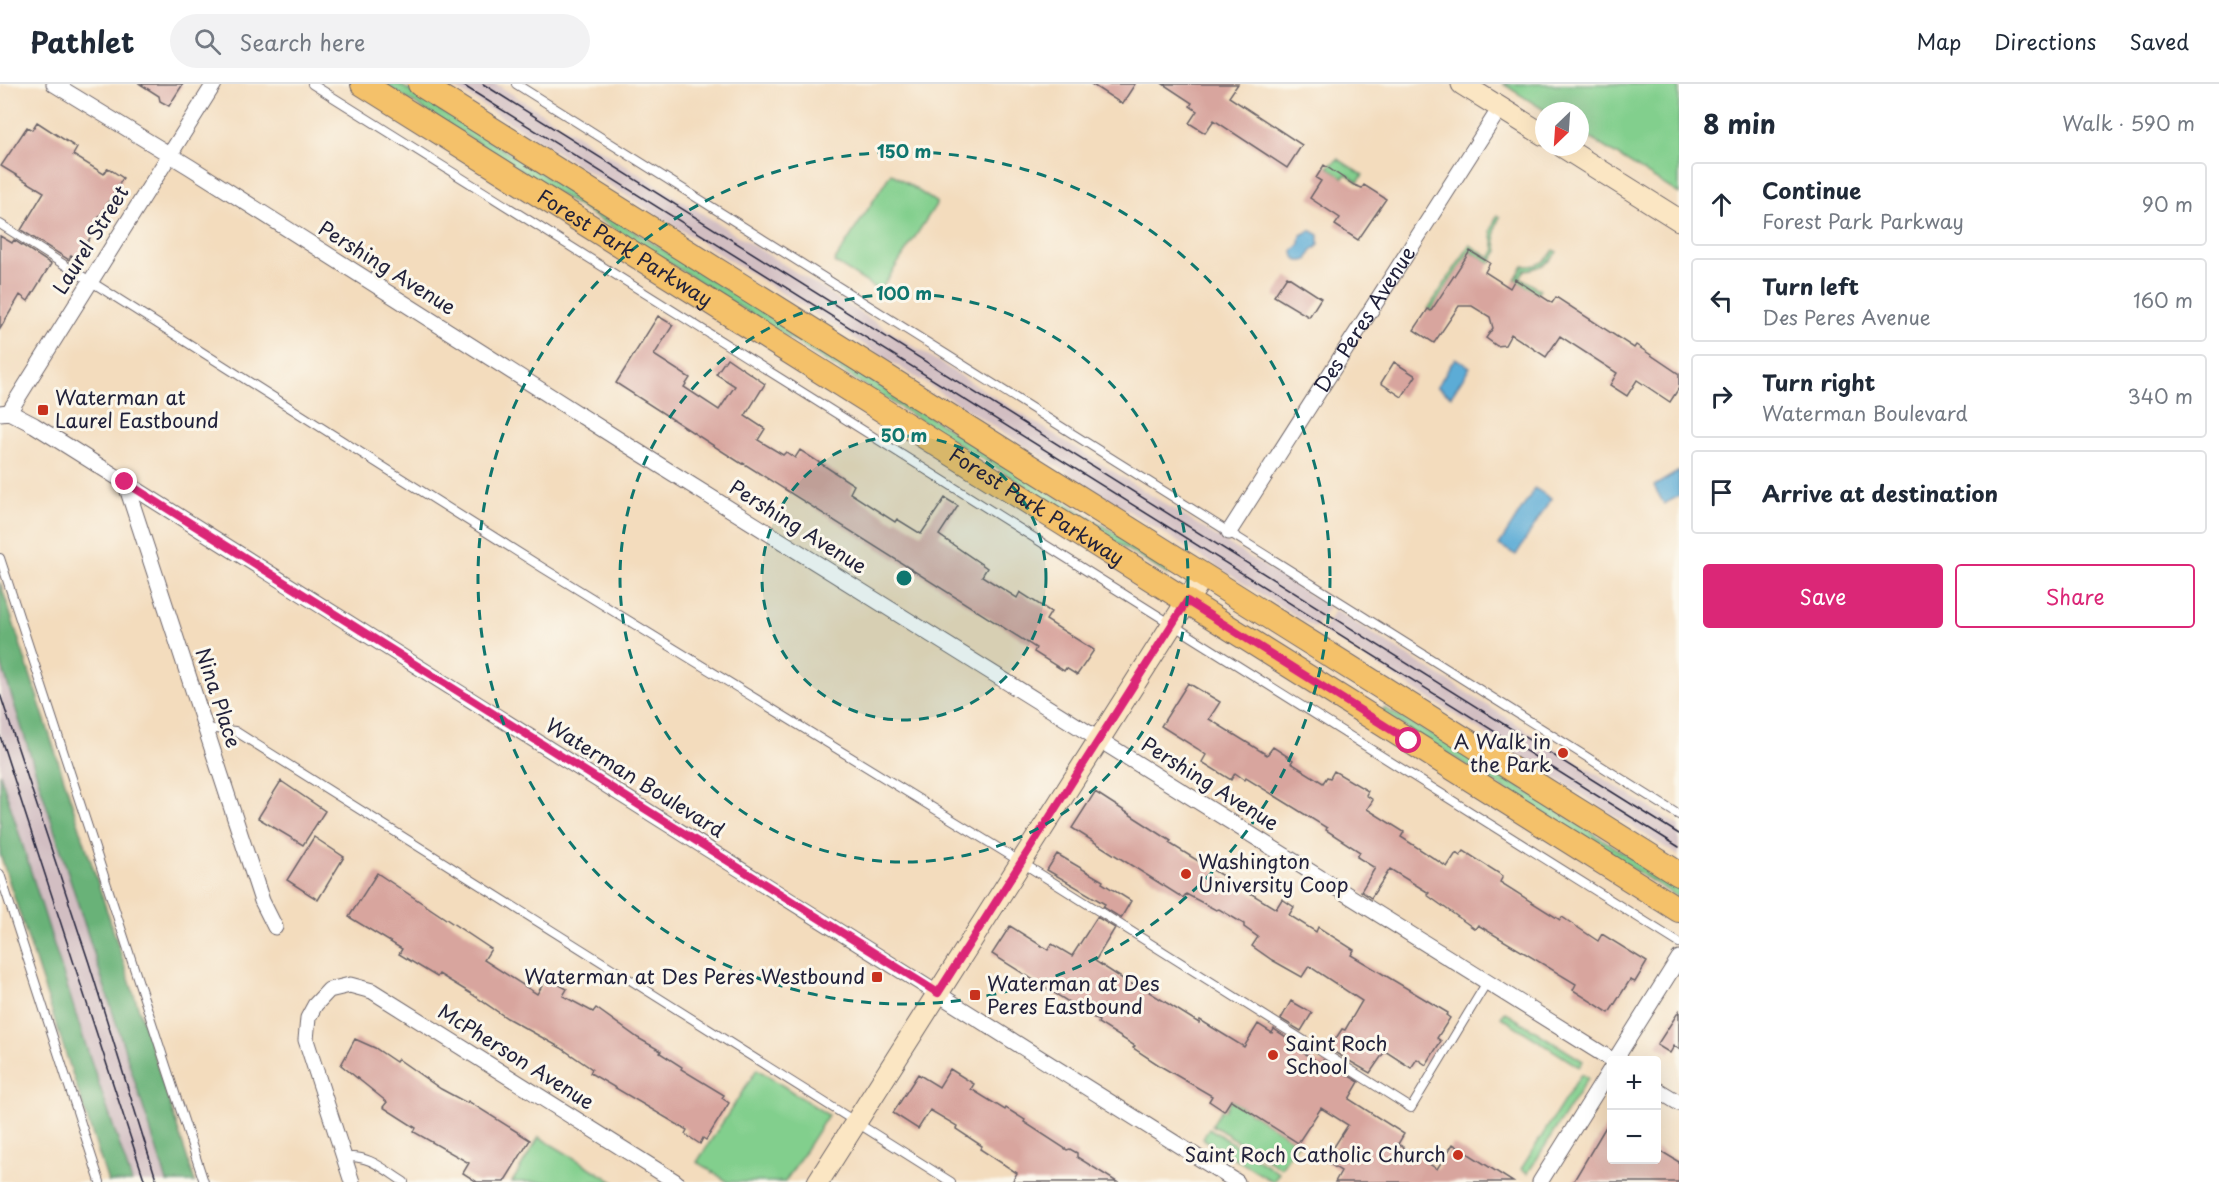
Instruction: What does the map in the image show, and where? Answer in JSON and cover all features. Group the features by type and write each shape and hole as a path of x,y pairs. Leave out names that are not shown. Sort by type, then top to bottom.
{"main road":[{"name":"Forest Park Parkway","path":"363,84 1679,910"},
{"name":"Forest Park Parkway","path":"420,84 1679,874"}],"street":[{"name":"Pershing Avenue","path":"54,84 621,441 1607,1056"},
{"name":"Laurel Street","path":"4,413 214,84"},
{"path":"1462,84 1535,129"},
{"name":"Des Peres Avenue","path":"1229,532 1500,108"},
{"path":"1577,156 1679,220"},
{"name":"Waterman Boulevard","path":"4,413 34,425 1238,1182"},
{"name":"Nina Place","path":"125,482 261,901 275,927"},
{"path":"818,1182 1203,576"},
{"path":"1617,1056 1679,958"},
{"name":"McPherson Avenue","path":"344,1158 306,1040 308,1018 315,1005 328,990 350,985 372,991 676,1182"},
{"path":"1540,1182 1607,1073"},
{"path":"1661,1092 1679,1103"},
{"path":"344,1158 352,1182"}],"lane":[{"path":"312,84 1679,944"},
{"path":"516,84 1679,815"},
{"path":"0,224 543,568 1022,862 1411,1108 1487,982"},
{"path":"0,558 204,1182"},
{"path":"206,728 235,731 951,1182"},
{"path":"0,874 100,1182"},
{"path":"344,1158 357,1155 368,1159 404,1182"}],"shaded area":[{"path":"449,84 496,84 1329,607 1315,628"},
{"path":"1335,610 1679,826 1679,856 1322,631"},
{"path":"0,660 167,1182 132,1182 83,1037 0,773"}],"green space":[{"path":"383,84 399,84 1166,565 1170,572 1168,575"},
{"path":"1503,84 1679,84 1679,194 1589,138 1589,102 1535,102 1535,104"},
{"path":"1338,159 1363,175 1358,182 1346,174 1343,178 1328,167"},
{"path":"891,173 937,203 880,291 834,262"},
{"path":"1497,215 1500,217 1495,234 1498,251 1490,263 1470,251 1431,311 1428,309 1470,245 1490,258 1495,250 1491,231"},
{"path":"1554,250 1557,252 1550,260 1539,267 1525,270 1520,277 1540,290 1537,294 1515,279 1523,266 1541,263"},
{"path":"0,582 195,1182 167,1182 0,660"},
{"path":"1384,708 1465,752 1679,888 1679,898 1381,712"},
{"path":"0,773 83,1037 132,1182 108,1182 0,854"},
{"path":"1505,1012 1583,1061 1579,1067 1501,1017"},
{"path":"757,1069 828,1115 785,1182 728,1182 697,1162"},
{"path":"1581,1074 1588,1078 1528,1173 1521,1169"},
{"path":"1231,1100 1298,1143 1281,1168 1212,1125"},
{"path":"1209,1128 1279,1173 1273,1182 1203,1139"},
{"path":"539,1137 614,1182 512,1182"}],"water":[{"path":"1310,230 1319,235 1319,245 1311,252 1307,260 1299,261 1295,259 1293,251 1300,244 1301,235"},
{"path":"1455,358 1470,367 1451,396 1437,387"},
{"path":"1679,471 1679,496 1664,504 1654,486"},
{"path":"1535,488 1551,499 1516,555 1499,545"}],"building":[{"path":"140,84 183,84 169,106 160,101 159,96"},
{"path":"1091,84 1135,84 1122,104"},
{"path":"1163,84 1238,84 1229,97 1302,145 1287,168 1214,120 1205,133 1189,123 1197,111 1190,106 1192,103"},
{"path":"37,122 77,148 73,155 104,174 108,168 123,178 93,227 96,228 77,259 71,255 69,260 21,230 44,192 1,166 27,127 32,130"},
{"path":"1324,165 1354,185 1362,188 1364,185 1386,199 1358,240 1335,225 1340,218 1310,198 1321,181 1316,178"},
{"path":"0,236 12,243 14,240 51,264 28,301 20,295 0,329"},
{"path":"1470,251 1490,263 1485,272 1510,288 1515,279 1552,303 1556,297 1634,348 1636,345 1679,374 1679,388 1670,402 1637,380 1627,396 1610,385 1617,373 1560,336 1546,357 1511,334 1505,345 1497,346 1486,338 1493,328 1490,317 1472,306 1459,306 1434,343 1414,330 1428,309 1431,311"},
{"path":"1287,276 1321,298 1309,317 1274,296"},
{"path":"658,316 673,325 654,355 690,378 684,387 719,410 735,386 716,374 727,358 765,384 745,416 765,429 758,440 783,455 786,452 795,458 800,450 854,485 850,493 895,522 897,519 921,534 945,498 958,506 939,535 987,568 982,576 1017,598 1020,592 1051,612 1046,620 1094,650 1077,675 1066,668 1064,671 1034,652 1036,648 616,383"},
{"path":"1394,362 1416,376 1402,397 1381,383"},
{"path":"1188,683 1220,702 1209,719 1267,755 1273,747 1293,760 1291,763 1323,783 1334,771 1368,791 1366,795 1373,800 1367,809 1404,832 1401,837 1447,867 1456,853 1460,856 1464,851 1503,876 1500,882 1560,920 1562,917 1598,941 1602,934 1647,962 1635,982 1630,980 1609,1013 1573,990 1576,984 1478,925 1475,929 1427,895 1429,893 1390,869 1371,898 1361,891 1375,868 1357,857 1360,852 1326,830 1327,828 1246,778 1245,780 1235,773 1231,780 1202,762 1206,755 1161,726"},
{"path":"281,781 325,811 303,845 258,818"},
{"path":"1095,792 1171,841 1169,843 1276,909 1282,899 1294,907 1289,915 1316,932 1318,927 1354,950 1351,955 1448,1013 1446,1015 1450,1018 1437,1038 1441,1041 1426,1065 1417,1059 1411,1068 1385,1051 1370,1073 1329,1049 1342,1029 1345,1030 1362,1001 1309,966 1302,977 1272,960 1252,946 1258,937 1244,927 1244,924 1219,909 1216,910 1186,894 1183,898 1072,828"},
{"path":"314,837 344,857 318,900 287,880"},
{"path":"1057,854 1103,881 1102,883 1131,901 1121,918 1103,907 1105,904 1047,870"},
{"path":"377,873 491,949 484,960 537,994 547,978 567,989 563,996 593,1012 596,1008 638,1038 661,1051 660,1053 682,1067 681,1069 724,1095 722,1098 729,1103 706,1140 703,1138 700,1144 685,1134 687,1130 590,1073 592,1069 561,1048 507,1018 439,974 437,977 399,954 402,949 349,917"},
{"path":"1097,917 1115,928 1095,961 1123,979 1133,985 1136,981 1150,990 1149,992 1199,1023 1200,1020 1244,1047 1258,1024 1272,1033 1274,1029 1294,1042 1292,1045 1321,1064 1323,1060 1359,1082 1349,1099 1404,1134 1398,1144 1437,1169 1453,1144 1513,1182 1335,1182 1341,1171 1325,1161 1348,1125 1321,1108 1298,1143 1231,1100 1224,1111 1209,1101 1212,1096 1162,1067 1133,1048 1135,1046 1098,1023 1099,1021 992,954 1010,926 1048,950 1052,944 1072,956"},
{"path":"1291,1001 1312,1013 1301,1031 1281,1019"},
{"path":"1679,1011 1679,1049 1674,1046 1670,1053 1657,1045"},
{"path":"355,1039 375,1048 396,1062 398,1059 441,1089 467,1103 468,1101 530,1140 504,1182 477,1182 463,1173 469,1163 414,1132 416,1128 383,1107 387,1102 341,1065"},
{"path":"950,1069 974,1084 971,1089 1025,1120 1024,1122 1067,1150 1070,1149 1077,1153 1077,1157 1117,1182 1012,1182 1017,1173 980,1149 982,1146 956,1129 957,1126 930,1110 918,1129 893,1113 918,1074 939,1087"},
{"path":"1607,1125 1607,1164 1661,1164 1661,1151 1679,1162 1679,1182 1573,1182"}],"tram line":[{"path":"461,84 1679,847"},
{"path":"483,84 1679,834"},
{"path":"0,694 89,963 157,1182"},
{"path":"0,736 145,1182"}],"place":[{"name":"Waterman at Laurel Eastbound","path":"43,410"},
{"name":"A Walk in the Park","path":"1563,753"},
{"name":"Washington University Coop","path":"1186,874"},
{"name":"Waterman at Des Peres Westbound","path":"877,977"},
{"name":"Waterman at Des Peres Eastbound","path":"975,995"},
{"name":"Saint Roch School","path":"1273,1055"},
{"name":"Saint Roch Catholic Church","path":"1458,1155"}],"route":[{"path":"125,482 938,993 1187,601 1409,741"}]}
